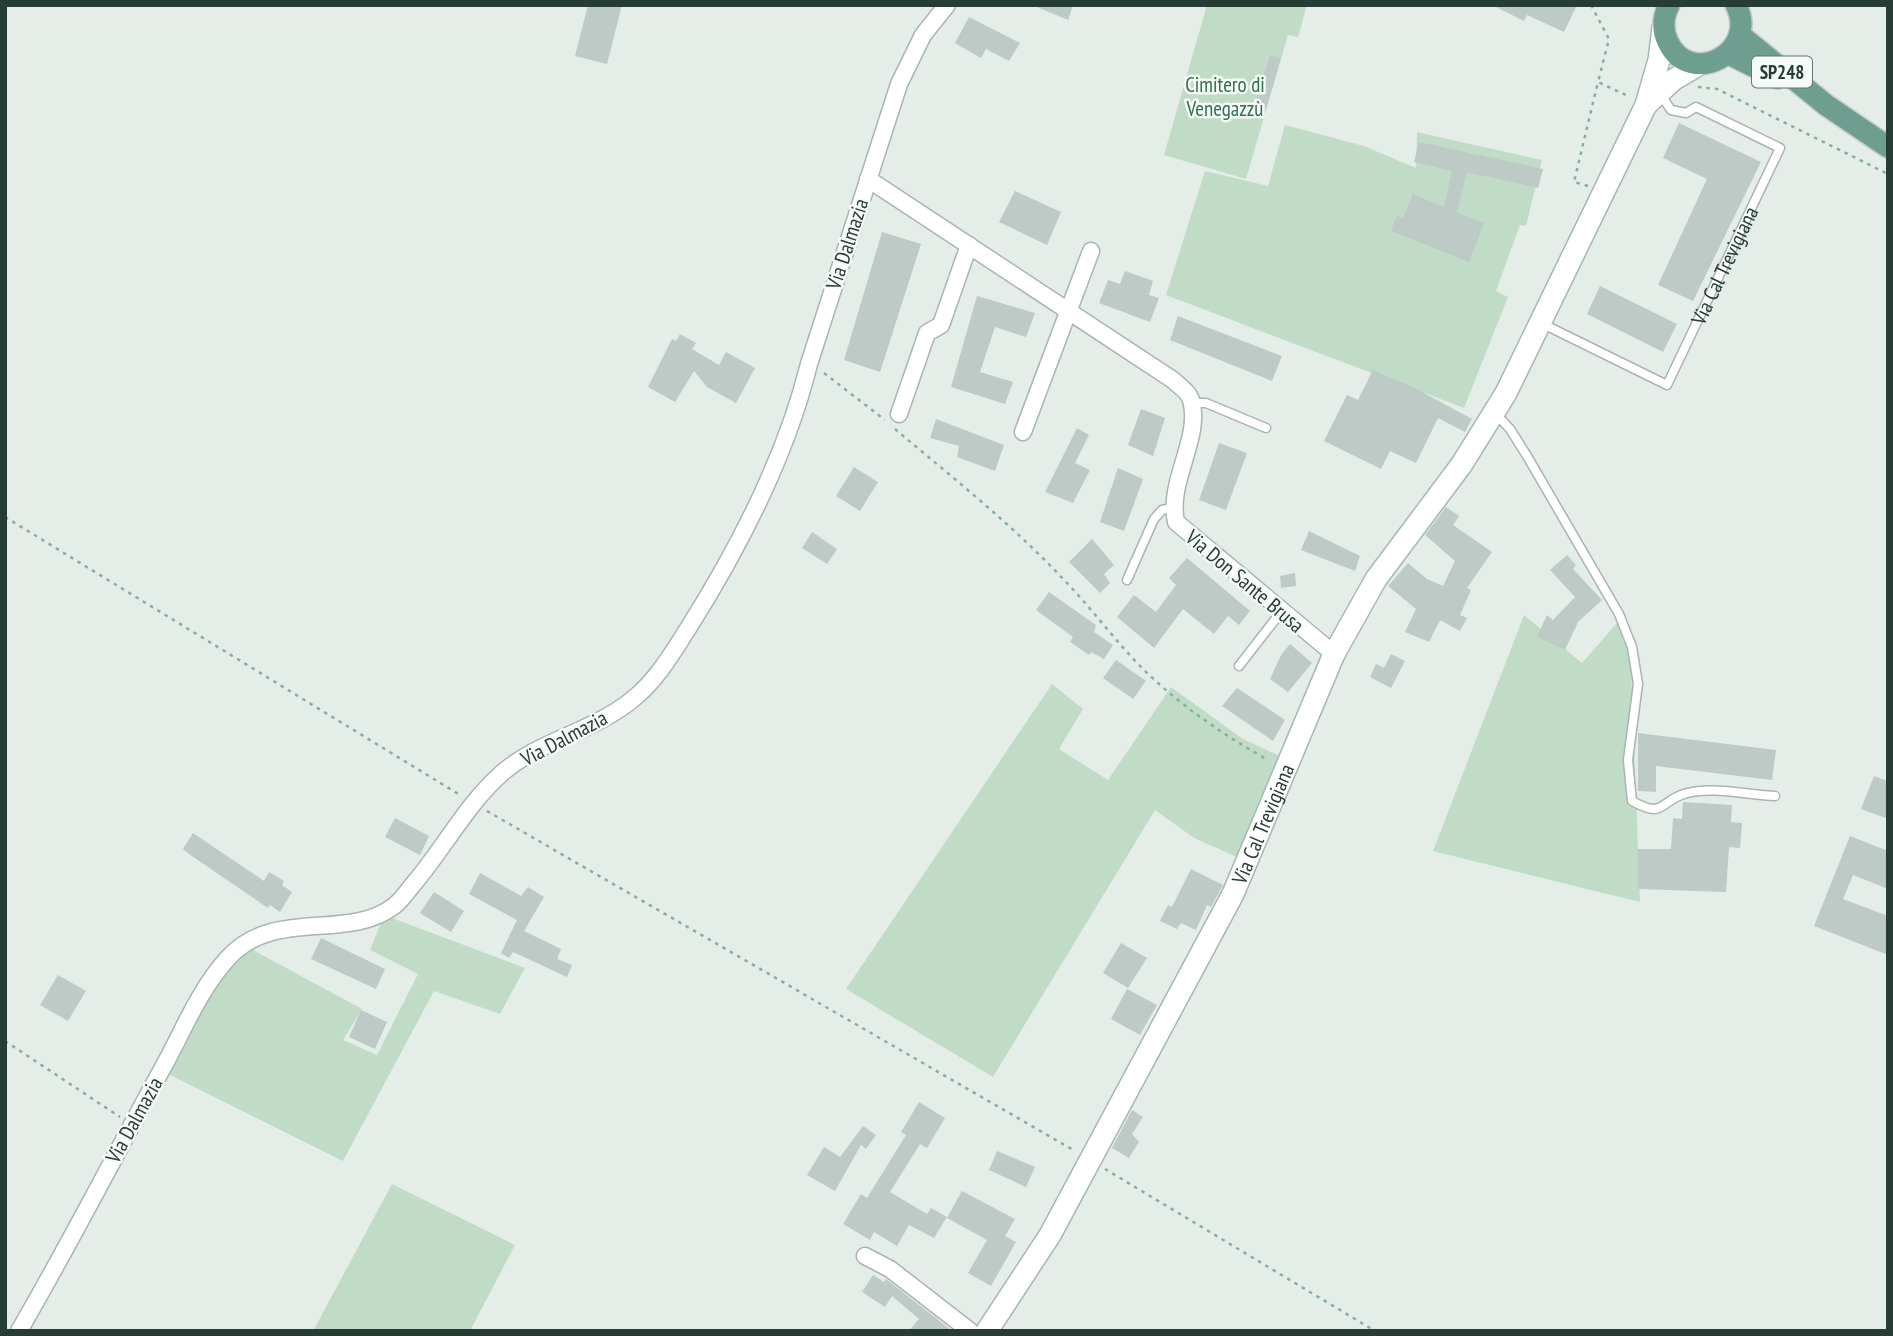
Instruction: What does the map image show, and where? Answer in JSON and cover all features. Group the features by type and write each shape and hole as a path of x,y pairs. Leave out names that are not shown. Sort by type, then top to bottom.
{"main road":[{"path":"1664,14 1672,50 1683,59 1700,64"},
{"name":"SP248","path":"1700,64 1710,64 1729,54 1740,15"},
{"name":"SP248","path":"1740,15 1826,105"},
{"name":"SP248","path":"1729,54 1826,105 1888,147"}],"street":[{"name":"Via Dalmazia","path":"19,1331 190,1013 229,957 246,942 263,934 284,928 352,921 394,906 474,803 500,775 523,757 587,729 632,701 650,684 715,585 747,527 798,408 868,179 908,62 944,6"},
{"name":"Via Cal Trevigiana","path":"987,1331 1051,1235 1233,894 1334,654 1376,579 1462,464 1495,413 1541,323 1647,98 1660,60 1664,14"},
{"path":"1647,98 1700,64"},
{"path":"868,179 1174,380 1191,397 1191,402"},
{"path":"899,414 927,333 941,325 970,245"},
{"path":"1023,432 1091,251"},
{"name":"Via Don Sante Brusa","path":"1191,402 1193,414 1173,508 1176,522 1334,654"},
{"path":"865,1256 890,1269 970,1331"}],"lane":[{"name":"Via Cal Trevigiana","path":"1541,323 1667,385 1780,148 1696,107 1686,113 1671,110 1664,103 1647,98"},
{"path":"1191,402 1206,403 1266,428"},
{"path":"1495,413 1510,429 1527,456 1619,614 1632,647 1638,684 1628,760 1632,801 1647,810 1666,806 1679,796 1697,792 1775,796"},
{"path":"1127,580 1154,519 1162,510 1173,508"},
{"path":"1239,666 1281,611"}],"path":[{"path":"1591,5 1609,39 1574,182 1594,187"},
{"path":"1598,82 1647,98"},
{"path":"1689,90 1703,86 1717,89 1888,174"},
{"path":"809,365 850,390 1014,530 1066,581 1143,668 1182,704 1215,729 1287,769"},
{"path":"5,517 474,803 1090,1160 1375,1331"},
{"path":"5,1041 132,1124"}],"green space":[{"name":"Cimitero di Venegazzù","path":"1207,5 1307,5 1298,37 1288,35 1246,179 1164,155"},
{"path":"1285,125 1364,146 1416,168 1417,132 1542,160 1526,226 1520,225 1496,291 1508,297 1464,408 1166,295 1205,171 1268,186"},
{"path":"1625,614 1631,667 1640,902 1433,851 1524,615 1582,663"},
{"path":"1052,684 1083,709 1059,749 1108,780 1171,687 1243,739 1282,757 1239,858 1194,838 1155,810 993,1077 846,989"},
{"path":"384,915 525,968 500,1014 434,991 343,1161 160,1070 199,994 244,945 362,1009 343,1040 377,1055 418,974 370,950"},
{"path":"392,1184 515,1245 470,1331 313,1331"}],"building":[{"path":"588,5 622,5 607,64 575,56"},
{"path":"1032,5 1073,5 1068,20"},
{"path":"1492,5 1577,5 1564,32 1527,15 1524,21"},
{"path":"969,17 1020,43 1009,61 986,49 981,58 955,43"},
{"path":"1270,55 1281,58 1266,109 1254,106"},
{"path":"1679,123 1761,162 1693,301 1658,285 1707,179 1663,158"},
{"path":"1419,142 1543,169 1538,188 1467,172 1457,212 1484,223 1469,262 1391,231 1397,215 1403,218 1413,194 1444,207 1452,171 1414,162"},
{"path":"1015,191 1061,212 1047,245 999,222"},
{"path":"882,232 921,244 880,372 844,360"},
{"path":"1125,271 1153,281 1149,295 1159,298 1150,322 1099,303 1108,280 1120,284"},
{"path":"1600,286 1677,324 1663,352 1587,314"},
{"path":"977,296 1035,313 1026,337 995,327 980,372 1013,382 1005,404 951,387"},
{"path":"1178,316 1282,356 1272,381 1170,340"},
{"path":"680,334 696,343 692,349 719,365 726,352 755,368 736,403 707,387 694,371 675,402 648,387 672,339 676,341"},
{"path":"1373,370 1415,388 1472,419 1465,432 1438,418 1416,463 1390,451 1381,469 1324,441 1347,395 1358,400"},
{"path":"1141,409 1165,418 1153,456 1128,445"},
{"path":"936,419 1004,445 995,471 957,457 959,446 930,438"},
{"path":"1077,428 1089,435 1075,463 1090,470 1073,503 1045,492"},
{"path":"1219,443 1247,453 1226,510 1199,500"},
{"path":"854,467 878,482 860,511 836,496"},
{"path":"1118,468 1143,479 1124,531 1100,522"},
{"path":"1446,507 1459,516 1453,525 1492,552 1467,588 1471,590 1460,615 1467,618 1460,631 1440,620 1429,642 1405,632 1416,609 1388,586 1408,563 1427,579 1443,586 1455,561 1425,535"},
{"path":"1309,531 1360,556 1355,571 1301,550"},
{"path":"812,532 837,549 827,564 802,548"},
{"path":"1092,539 1114,565 1104,574 1110,583 1100,593 1069,562"},
{"path":"1567,555 1576,565 1573,569 1602,600 1578,622 1565,650 1537,637 1547,615 1553,620 1575,597 1550,570"},
{"path":"1187,558 1250,611 1239,625 1228,616 1214,634 1183,609 1154,648 1117,617 1134,595 1156,612 1176,585 1169,578"},
{"path":"1295,573 1296,586 1281,588 1280,576"},
{"path":"1049,592 1096,625 1094,632 1113,645 1104,659 1091,652 1089,655 1070,642 1073,637 1036,610"},
{"path":"1290,644 1312,663 1288,692 1270,679 1281,655"},
{"path":"1391,654 1405,661 1391,688 1370,677 1376,664 1384,668"},
{"path":"1116,660 1146,681 1133,699 1103,678"},
{"path":"1237,688 1285,720 1273,741 1222,706"},
{"path":"1638,733 1776,750 1772,780 1656,766 1656,792 1638,791"},
{"path":"1874,776 1888,781 1888,819 1861,809"},
{"path":"1683,802 1732,805 1731,822 1742,823 1740,848 1729,847 1726,892 1638,889 1638,849 1671,849 1673,818 1682,819"},
{"path":"395,818 429,836 420,855 385,837"},
{"path":"193,833 264,881 269,872 284,881 282,885 292,892 280,912 270,905 268,908 183,849"},
{"path":"1850,836 1888,851 1888,889 1853,875 1843,899 1888,916 1888,955 1814,926"},
{"path":"1191,869 1223,885 1211,907 1207,905 1196,930 1181,923 1177,929 1160,921 1168,905 1172,907"},
{"path":"480,873 521,896 528,887 544,897 524,931 561,949 557,959 572,965 567,977 513,952 509,958 501,953 517,920 469,894"},
{"path":"434,892 464,911 451,932 420,913"},
{"path":"321,938 385,969 376,989 311,959"},
{"path":"1121,943 1147,958 1128,988 1103,973"},
{"path":"58,975 86,991 68,1021 40,1005"},
{"path":"1127,989 1157,1005 1140,1035 1111,1019"},
{"path":"361,1010 387,1022 375,1049 349,1037"},
{"path":"919,1102 945,1118 927,1148 920,1144 890,1192 927,1214 931,1208 947,1217 934,1238 909,1225 897,1246 874,1232 870,1240 843,1224 861,1194 867,1198 906,1135 901,1132"},
{"path":"1132,1110 1143,1117 1132,1134 1139,1142 1129,1158 1112,1148"},
{"path":"863,1126 876,1135 866,1149 861,1145 835,1191 807,1175 824,1147 840,1157"},
{"path":"997,1151 1035,1167 1026,1187 989,1170"},
{"path":"962,1191 1015,1219 1005,1236 1016,1242 991,1286 968,1273 987,1240 947,1218"},
{"path":"873,1275 884,1282 886,1279 951,1330 909,1331 919,1319 892,1296 885,1307 862,1292"}]}
